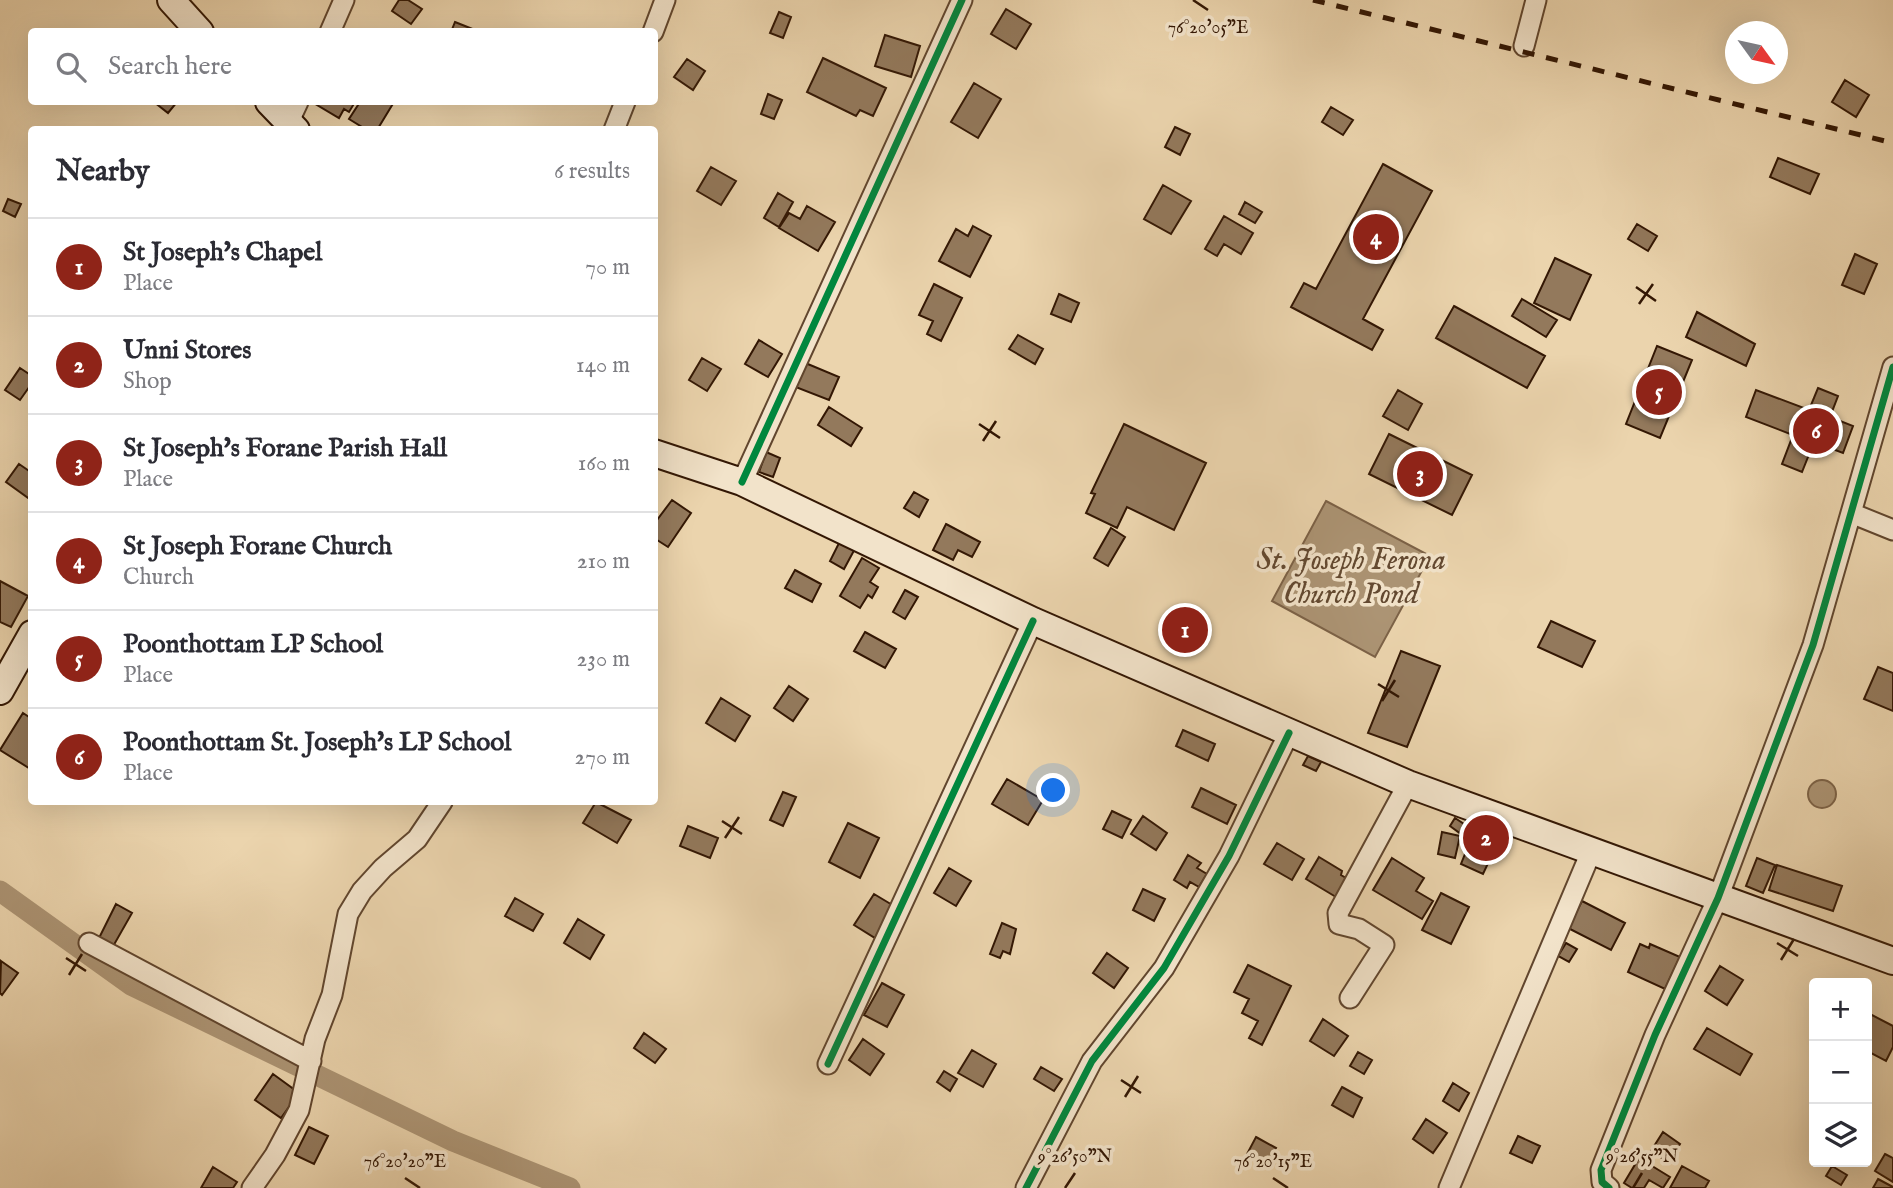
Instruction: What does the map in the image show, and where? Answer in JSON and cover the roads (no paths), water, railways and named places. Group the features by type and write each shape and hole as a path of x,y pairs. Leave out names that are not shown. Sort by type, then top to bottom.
{"main road":[{"path":"171,0 196,28"},
{"path":"273,105 292,120"},
{"path":"658,454 742,482 1032,621 1408,785 1591,852 1642,867 1718,898 1893,961"},
{"path":"0,691 28,641"}],"street":[{"path":"332,28 344,0"},
{"path":"654,28 665,0"},
{"path":"742,482 962,0"},
{"path":"1524,46 1536,0"},
{"path":"616,126 624,105"},
{"path":"1609,1188 1602,1182 1601,1170 1655,1035 1718,898 1814,645 1893,367"},
{"path":"1851,513 1893,530"},
{"path":"828,1064 1032,621"},
{"path":"1026,1188 1092,1060 1164,968 1223,867 1289,733"},
{"path":"1350,998 1384,944 1359,929 1339,924 1338,914 1408,785"},
{"path":"252,1188 275,1155 299,1110 315,1039 332,995 348,914 362,891 383,868 417,839 440,805"},
{"path":"1449,1188 1591,852"},
{"path":"89,943 308,1073"}],"water":[{"name":"St. Joseph Ferona Church Pond","path":"1326,501 1430,556 1375,657 1272,601"},
{"path":"1822,780 1832,784 1836,794 1832,804 1822,808 1812,804 1808,794 1812,784"}],"waterway":[{"path":"0,891 131,985 453,1141 570,1188"}],"railway":[{"path":"1313,0 1893,143"}],"place":[{"name":"St Joseph Forane Church","path":"1376,237"},
{"name":"Poonthottam LP School","path":"1659,392"},
{"name":"Poonthottam St. Joseph's LP School","path":"1816,431"},
{"name":"St Joseph's Forane Parish Hall","path":"1420,474"},
{"name":"St Joseph's Chapel","path":"1185,630"},
{"name":"Unni Stores","path":"1486,838"}]}
